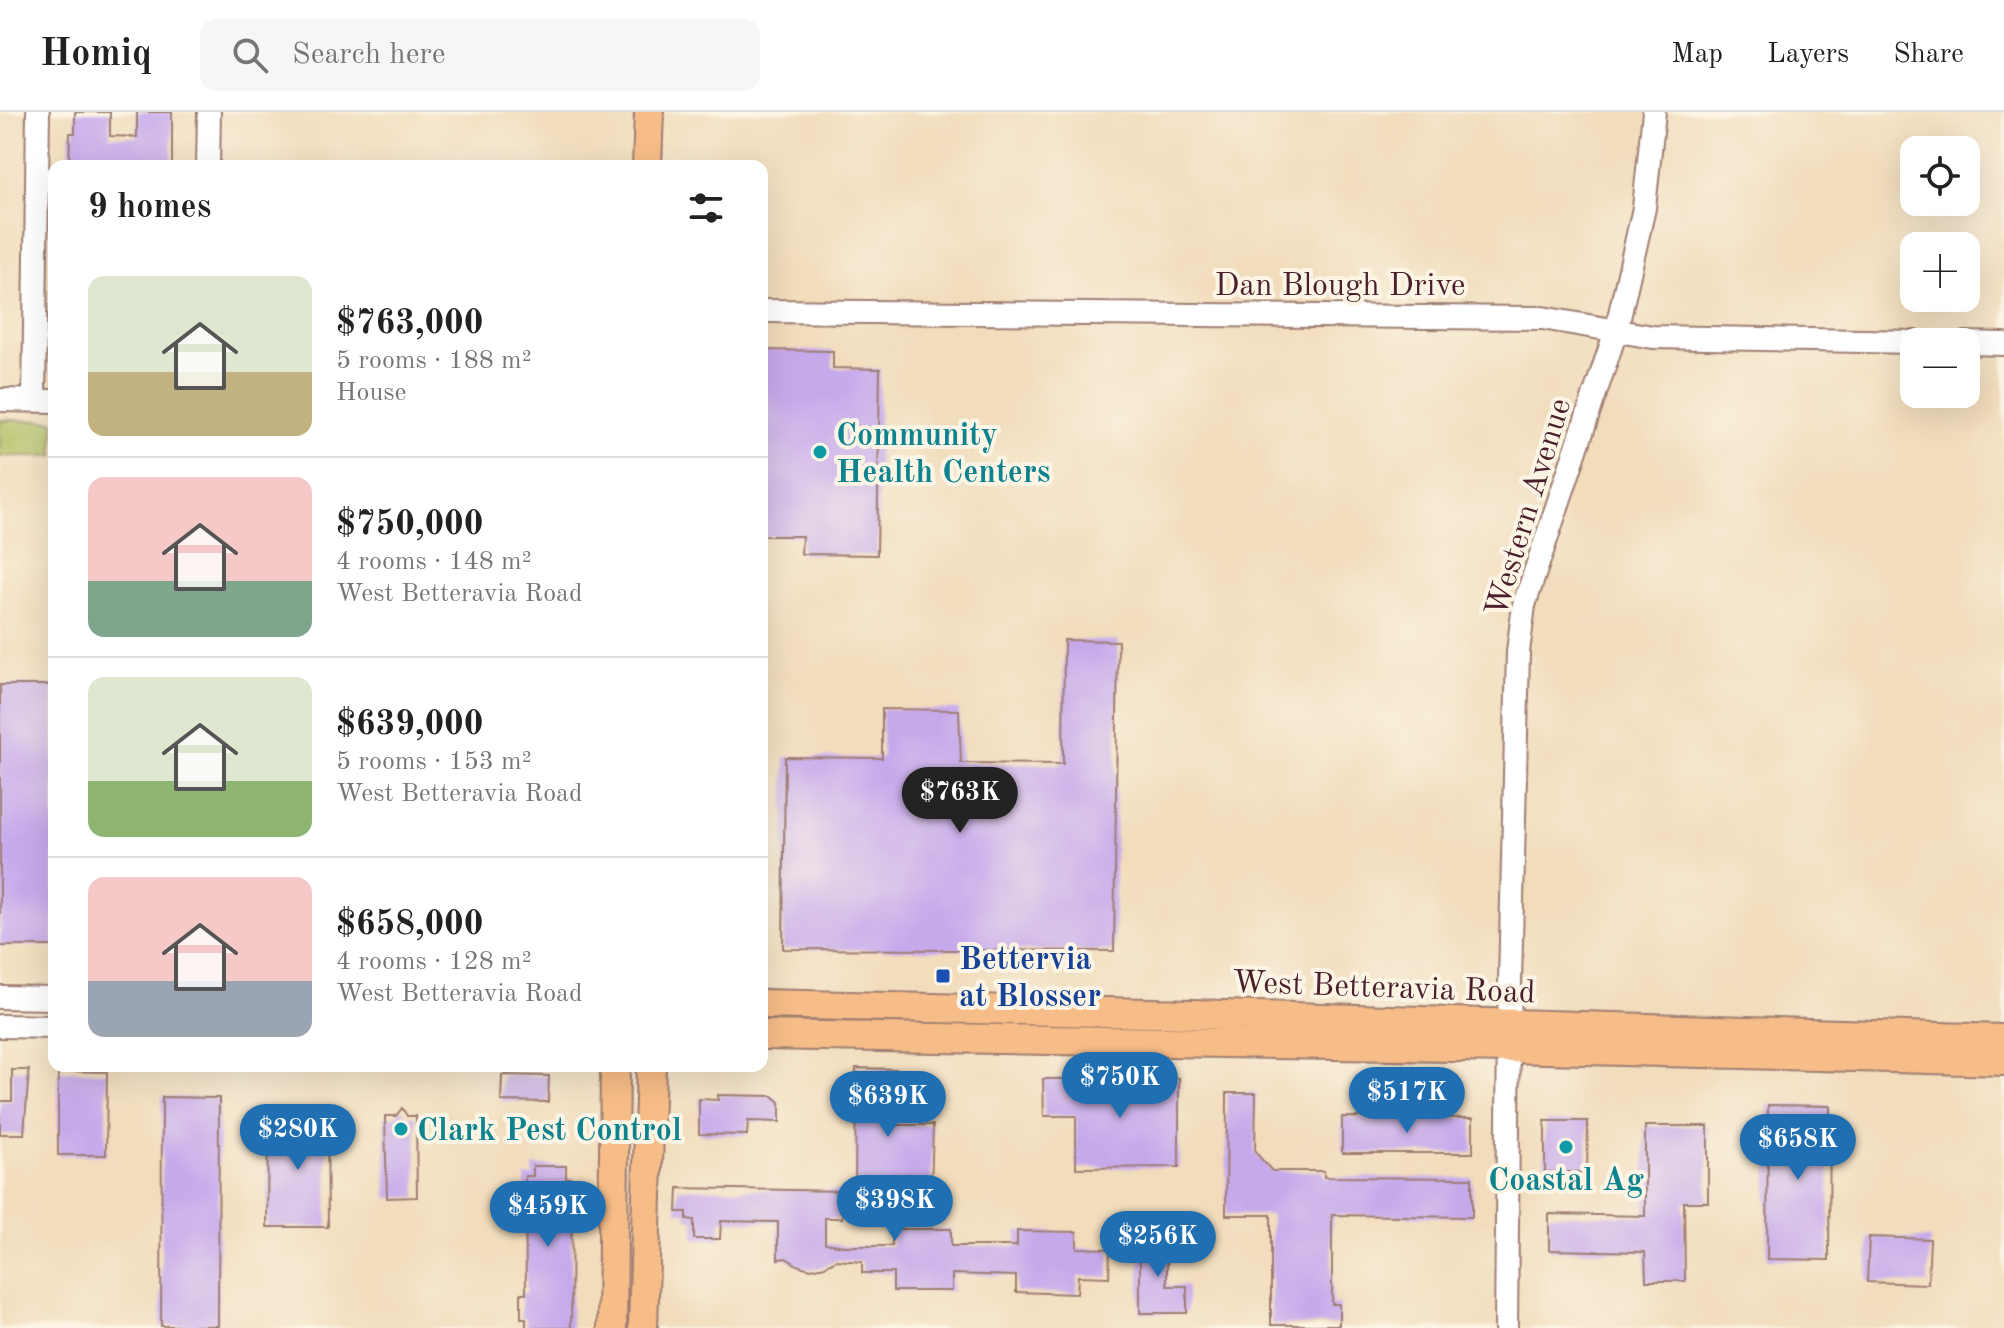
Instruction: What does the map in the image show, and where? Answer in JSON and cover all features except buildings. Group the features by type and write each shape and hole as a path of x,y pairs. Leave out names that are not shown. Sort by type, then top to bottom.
{"main road":[{"path":"647,160 649,112"},
{"name":"West Betteravia Road","path":"768,1004 2004,1061"},
{"name":"West Betteravia Road","path":"768,1035 2004,1039"},
{"path":"612,1328 615,1072"},
{"path":"643,1328 651,1072"}],"street":[{"path":"0,400 44,400 38,112"},
{"path":"208,160 209,112"},
{"name":"Western Avenue","path":"1506,1328 1518,652 1524,605 1616,331 1644,208 1654,112"},
{"name":"Dan Blough Drive","path":"768,311 1542,318 1653,337 1900,342"},
{"path":"1980,343 2004,344"},
{"path":"0,997 48,998"},
{"path":"0,1026 48,1027"}],"green space":[{"path":"0,420 48,421 48,456 0,456"}],"place":[{"name":"Community Health Centers","path":"820,452"},
{"name":"Bettervia at Blosser","path":"943,976"},
{"name":"Clark Pest Control","path":"401,1129"},
{"name":"Coastal Ag","path":"1566,1147"}]}
